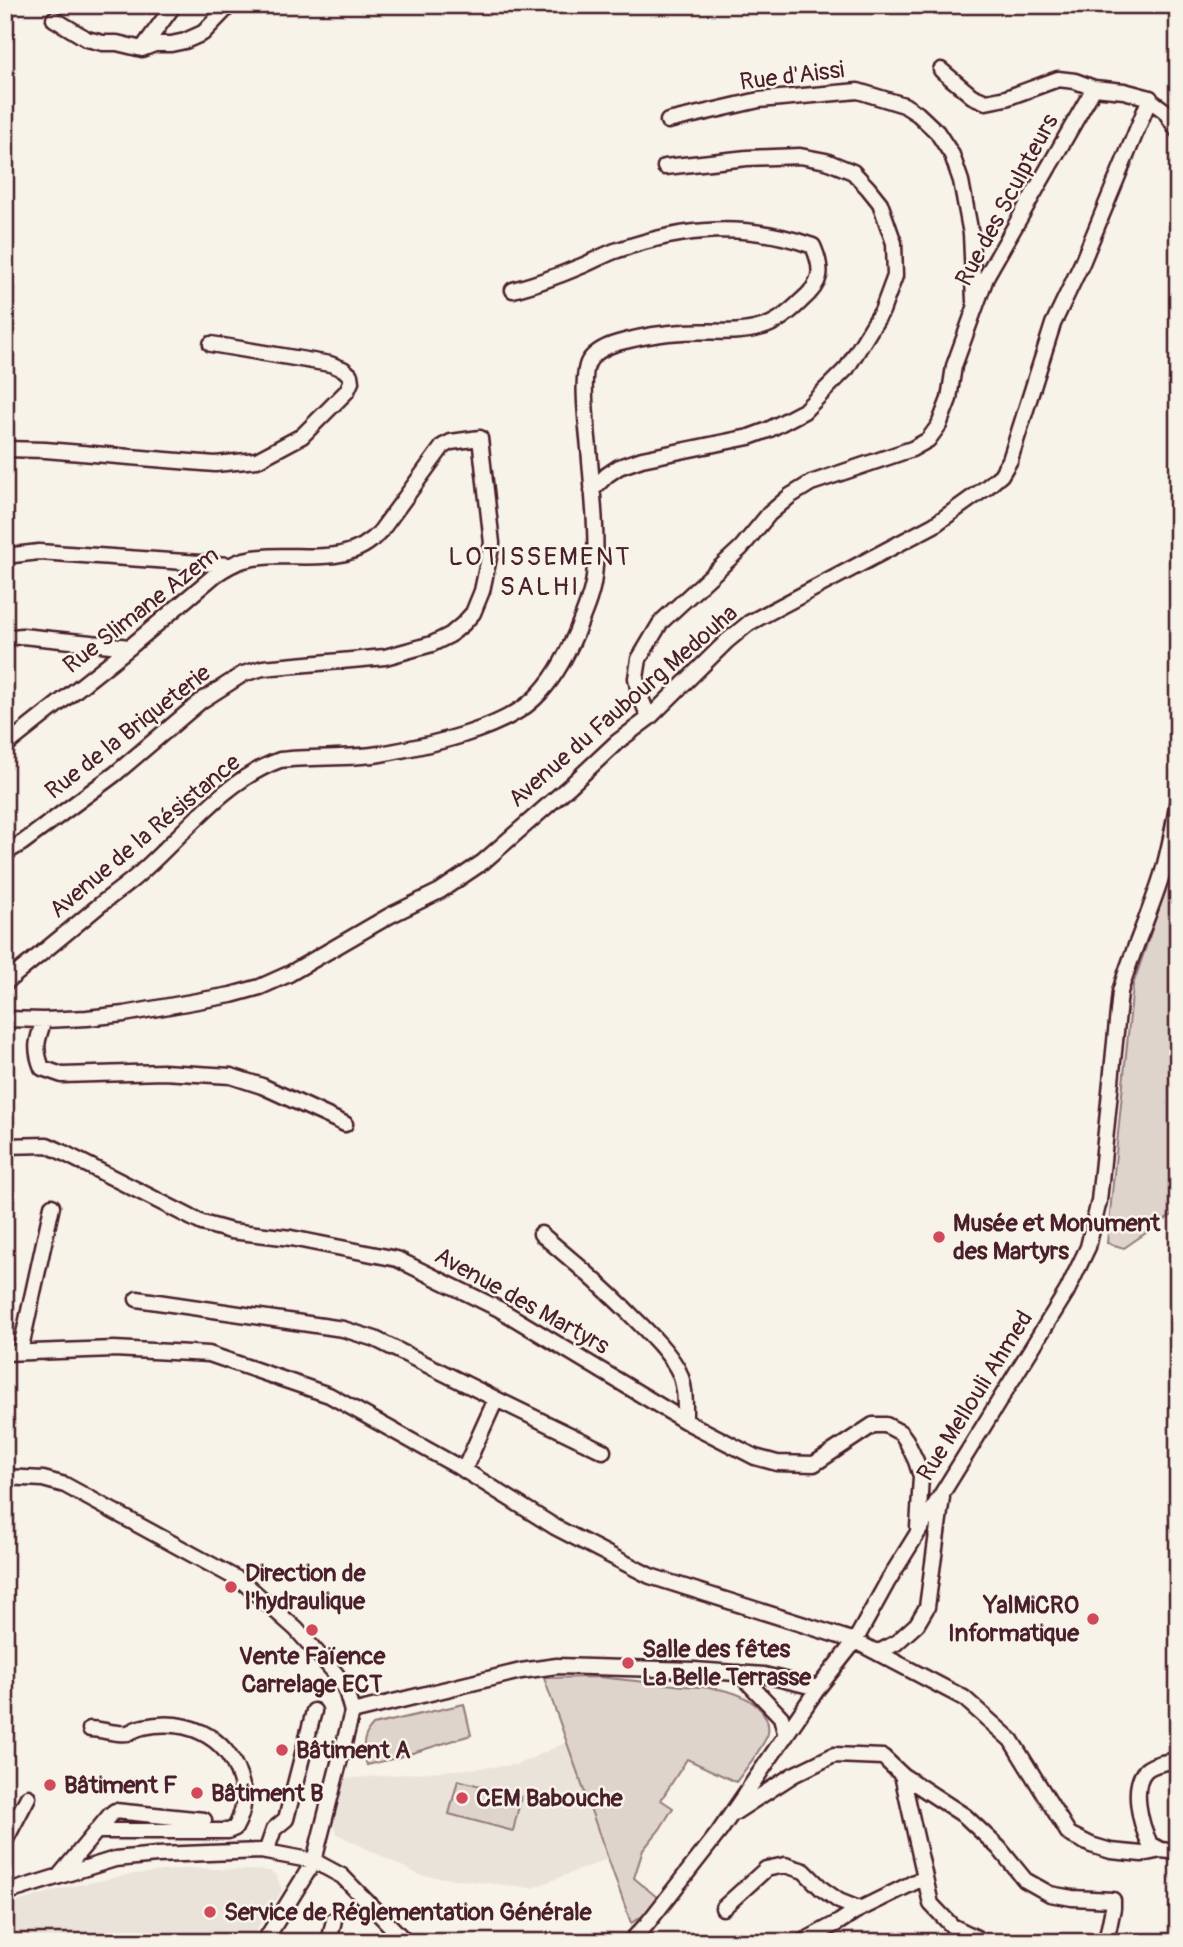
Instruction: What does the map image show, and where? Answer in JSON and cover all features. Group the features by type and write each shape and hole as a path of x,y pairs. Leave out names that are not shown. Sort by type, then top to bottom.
{"street":[{"path":"142,49 174,5"},
{"path":"54,19 87,39 142,49 155,44 185,41 203,33 230,5"},
{"path":"941,70 972,96 986,102 1006,98 1058,79 1075,81 1094,88 1124,91 1150,98 1165,111 1178,131"},
{"name":"Rue des Sculpteurs","path":"649,718 636,678 639,659 661,622 731,557 769,514 790,496 811,483 912,449 928,440 939,425 949,399 954,366 987,275 1094,88"},
{"name":"Rue d'Aissi","path":"668,121 759,100 858,91 911,109 937,132 951,155 961,181 971,234 974,309"},
{"name":"Avenue du Faubourg Medouha","path":"5,1019 44,1020 124,1014 231,995 260,987 289,974 389,916 440,891 483,862 617,742 649,718 727,641 749,623 934,525 987,487 1001,475 1010,460 1053,324 1082,263 1150,98"},
{"path":"592,490 619,467 642,459 749,438 804,411 847,368 883,311 895,276 894,243 880,203 853,172 826,161 800,156 747,158 665,167"},
{"name":"Avenue de la Résistance","path":"5,983 137,876 205,809 266,765 280,760 378,754 412,747 497,723 533,700 565,659 589,597 595,564 584,378 589,361 595,354 618,342 650,335 733,332 763,327 787,315 815,289 820,272 819,260 813,246 797,240 758,233 716,229 676,233 616,250 579,268 513,290"},
{"path":"5,449 215,464 257,460 302,436 347,390 351,382 350,375 330,364 211,344"},
{"name":"Rue Slimane Azem","path":"5,746 229,565 262,557 325,556 360,550 380,533 443,446 451,442 480,438"},
{"name":"Rue de la Briqueterie","path":"5,853 115,774 201,701 243,674 263,668 385,657 432,644 450,635 463,624 473,613 482,591 492,543 480,438"},
{"path":"5,556 39,552 229,565"},
{"path":"5,638 22,636 130,647"},
{"name":"Rue Mellouli Ahmed","path":"630,1942 655,1914 729,1816 818,1688 855,1641 888,1581 1067,1292 1088,1247 1099,1201 1120,992 1163,870 1174,829 1178,797"},
{"path":"44,1020 36,1053 42,1068 62,1075 163,1072 231,1076 262,1086 345,1124"},
{"name":"Avenue des Martyrs","path":"5,1146 47,1145 214,1228 291,1238 397,1259 499,1309 685,1422 755,1457 777,1463 814,1464 873,1425 886,1425 901,1433 918,1468 921,1489 918,1532"},
{"path":"20,1352 52,1206"},
{"path":"541,1234 585,1270 655,1339 677,1369 685,1398 685,1422"},
{"path":"136,1299 343,1329 375,1339 603,1451"},
{"path":"5,1353 114,1349 209,1354 330,1395 464,1470 555,1527 650,1576 855,1641 964,1698 1010,1740 1069,1834 1111,1851 1142,1854 1161,1850 1178,1852"},
{"path":"464,1470 496,1399"},
{"path":"5,1476 43,1479 65,1485 243,1582 296,1629 337,1674 346,1690 352,1712 314,1861 264,1942"},
{"path":"874,1651 881,1651 897,1643 917,1624 927,1607 943,1492"},
{"path":"352,1712 521,1671 557,1666 764,1675 818,1688"},
{"path":"739,1673 781,1717 786,1735"},
{"path":"266,1852 274,1829 286,1819 314,1711"},
{"path":"90,1729 127,1733 142,1727 167,1725 207,1734 222,1746 236,1766 244,1803 235,1828 228,1831 96,1831"},
{"path":"729,1816 793,1775 834,1755 883,1757 902,1774 965,1816 999,1848 1024,1880 1049,1894 1112,1900 1107,1942"},
{"path":"1161,1850 1150,1844 1143,1827 1138,1797 1140,1779 1153,1766 1178,1760"},
{"path":"902,1774 931,1904 952,1926 979,1939"},
{"path":"5,1841 28,1797"},
{"path":"58,1876 115,1811 204,1820"},
{"path":"5,1893 125,1858 157,1854 266,1852 314,1861 342,1876 406,1942"},
{"path":"723,1908 766,1869 785,1865 804,1871 839,1901 859,1909"},
{"path":"802,1942 859,1909 925,1877"},
{"path":"329,1942 334,1920"}],"shaded area":[{"path":"1178,853 1178,1211 1124,1248 1107,1243 1133,985"},
{"path":"598,1677 727,1691 756,1705 766,1717 768,1725 763,1744 736,1782 687,1759 661,1800 673,1808 643,1850 634,1878 664,1903 631,1923 544,1678"},
{"path":"464,1704 471,1735 367,1765 364,1744 373,1725"},
{"name":"CEM Babouche","path":"567,1742 608,1859 532,1888 419,1875 337,1834 331,1818 342,1779 516,1765"},
{"path":"458,1780 521,1797 513,1831 449,1814"},
{"path":"190,1868 270,1871 277,1876 282,1891 248,1942 5,1942 5,1906 64,1888 127,1875"}],"place":[{"name":"Musée et Monument des Martyrs","path":"939,1237"},
{"name":"Direction de l'hydraulique","path":"231,1587"},
{"name":"YalMiCRO Informatique","path":"1093,1619"},
{"name":"Vente Faïence Carrelage ECT","path":"312,1630"},
{"name":"Salle des fêtes La Belle Terrasse","path":"628,1663"},
{"name":"Bâtiment A","path":"282,1750"},
{"name":"Bâtiment F","path":"50,1785"},
{"name":"Bâtiment B","path":"197,1793"},
{"name":"CEM Babouche","path":"462,1798"},
{"name":"Service de Réglementation Générale","path":"210,1912"}],"district":[{"name":"LOTISSEMENT SALHI","path":"540,572"}]}
